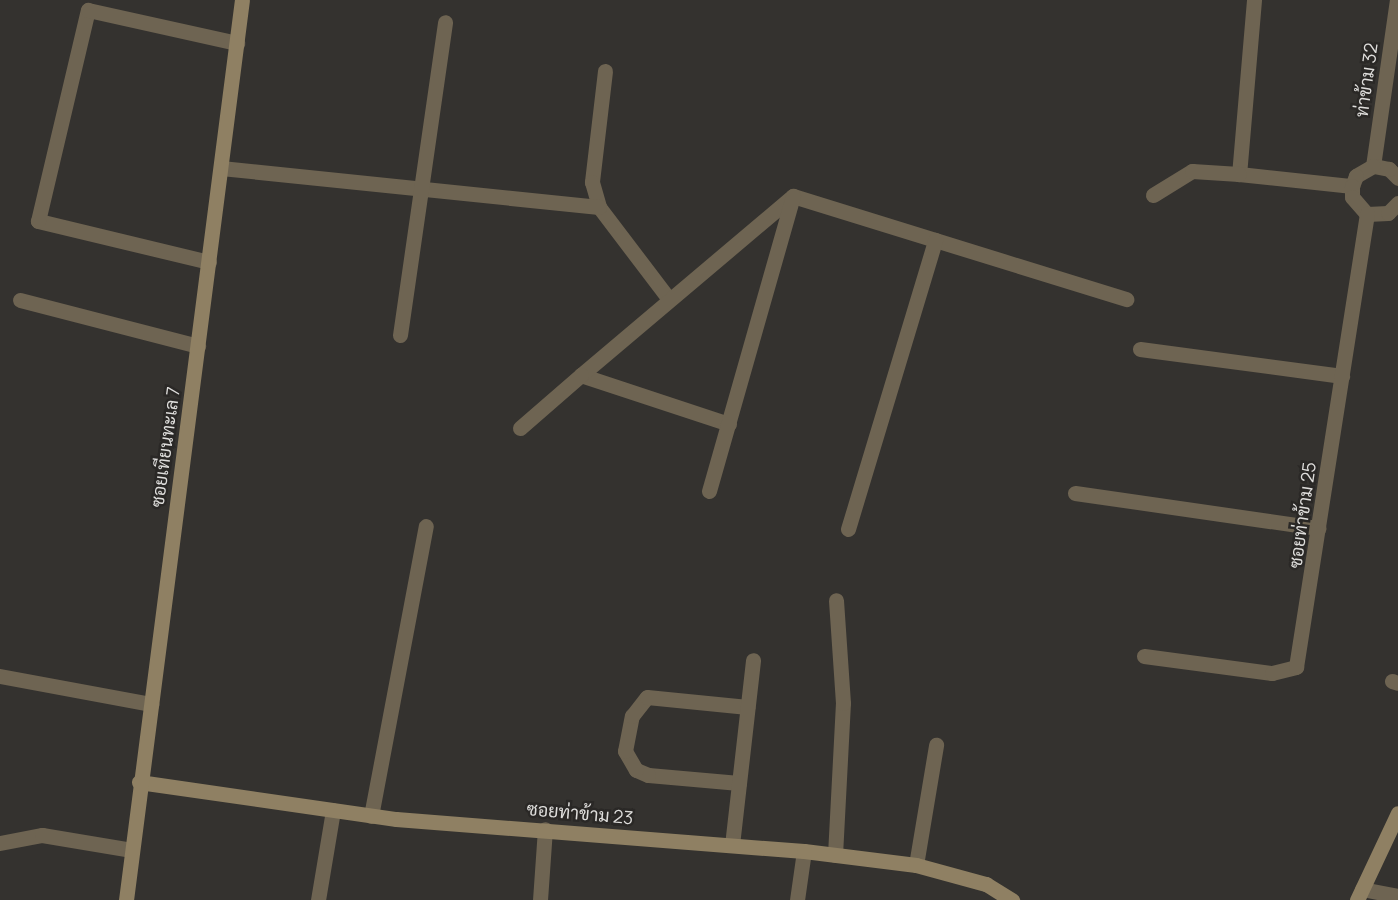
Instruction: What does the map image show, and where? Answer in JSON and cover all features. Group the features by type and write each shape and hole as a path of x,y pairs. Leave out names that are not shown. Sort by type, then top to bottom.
{"street":[{"name":"ซอยเทียนทะเล 7","path":"126,900 139,782 242,0"},
{"path":"1239,174 1254,0"},
{"name":"ท่าข้าม 32","path":"1373,166 1397,0"},
{"path":"209,262 38,221 88,10 237,43"},
{"path":"400,335 445,22"},
{"path":"604,71 592,157 592,182 599,207 668,298"},
{"path":"1397,176 1373,166 1356,176 1352,186 1352,197 1367,214 1378,216 1398,205"},
{"path":"221,168 599,207"},
{"path":"1153,195 1192,171 1352,186"},
{"path":"793,196 1126,299"},
{"path":"520,428 668,298 793,196"},
{"path":"709,491 793,196"},
{"name":"ซอยท่าข้าม 25","path":"1144,656 1272,673 1296,667 1367,214"},
{"path":"848,529 935,240"},
{"path":"20,300 198,346"},
{"path":"1140,349 1342,376"},
{"path":"580,375 729,424"},
{"path":"1075,493 1319,528"},
{"path":"371,816 426,526"},
{"path":"835,855 843,703 837,600"},
{"path":"732,844 753,660"},
{"path":"0,676 151,704"},
{"path":"739,783 648,774 636,770 626,751 632,716 647,697 748,707"},
{"path":"916,865 936,745"},
{"name":"ซอยท่าข้าม 23","path":"139,782 371,816 804,850 916,865 986,884 1012,900"},
{"path":"318,900 333,810"},
{"path":"1398,813 1359,895 1398,896"},
{"path":"540,900 545,829"},
{"path":"0,843 42,835 132,850"},
{"path":"797,900 804,850"}]}
